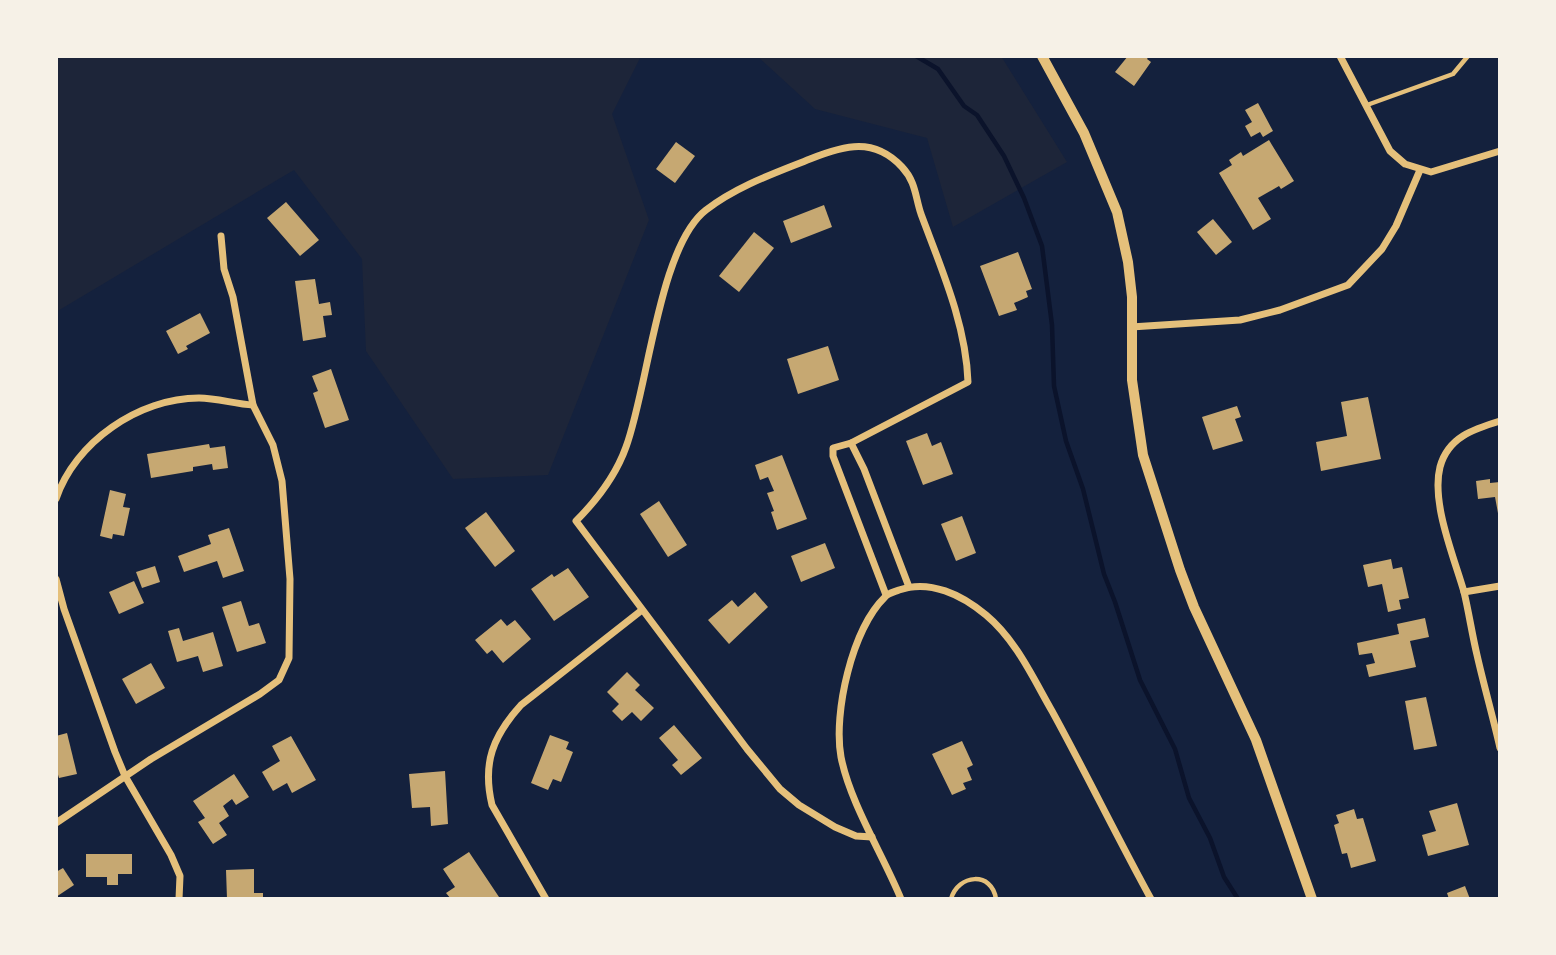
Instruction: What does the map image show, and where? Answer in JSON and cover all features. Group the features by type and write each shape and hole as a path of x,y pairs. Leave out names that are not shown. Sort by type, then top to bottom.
{"street":[{"path":"1042,56 1084,133 1117,212 1132,296 1132,380 1143,455 1185,582 1256,740 1311,899"},
{"path":"1340,56 1390,151 1405,164 1430,172 1500,151"},
{"path":"872,838 856,836 835,827 799,805 780,789 576,520 608,482 626,449 641,399 667,283 678,250 696,220 706,210 744,186 824,153 857,144 890,155 912,177 919,207 952,299 967,360 968,382 851,443 833,449 833,456 886,595"},
{"path":"1131,327 1241,320 1280,310 1348,285 1382,249 1396,226 1420,170"},
{"path":"56,823 125,776 260,694 279,680 286,667 290,637 290,579 282,481 273,445 253,405 233,297 224,269 221,236"},
{"path":"56,499 69,471 89,445 128,417 152,405 199,398 253,405"},
{"path":"1500,421 1469,431 1457,439 1447,450 1440,465 1438,480 1441,511 1464,592 1500,748"},
{"path":"851,443 864,469 909,587"},
{"path":"56,579 64,609 125,776 171,855 180,876 179,899"},
{"path":"901,899 872,838 841,757 842,698 864,629 886,595 909,587 926,586 959,597 984,613 1010,641 1065,734 1151,899"},
{"path":"1464,592 1500,586"},
{"path":"546,899 492,805 488,788 488,768 493,748 505,723 521,705 642,610"}],"lane":[{"path":"1367,105 1453,74 1468,56"},
{"path":"951,899 960,883 976,880 987,881 995,889 996,899"}],"shaded area":[{"path":"56,56 641,56 612,114 649,220 548,475 453,479 366,351 362,259 294,170 56,312"},
{"path":"757,56 1001,56 1067,162 953,227 927,138 815,109"}],"building":[{"path":"1128,56 1149,56 1147,59 1151,62 1134,86 1115,72"},
{"path":"1258,103 1273,131 1263,137 1260,132 1251,137 1245,126 1252,122 1245,110"},
{"path":"1269,140 1294,181 1258,198 1271,219 1253,230 1219,173 1232,165 1229,160 1241,152 1243,156"},
{"path":"676,142 695,156 675,183 656,169"},
{"path":"286,202 319,240 300,256 267,218"},
{"path":"824,205 832,227 791,243 783,221"},
{"path":"1213,219 1232,242 1216,255 1197,232"},
{"path":"754,232 774,248 739,292 719,276"},
{"path":"1018,252 1032,289 1026,291 1028,297 1014,303 1017,310 999,316 980,266"},
{"path":"315,279 319,304 330,302 332,315 323,316 326,337 303,341 295,281"},
{"path":"200,313 210,333 186,346 188,349 178,354 166,331"},
{"path":"828,346 839,380 798,394 787,359"},
{"path":"331,369 349,420 325,428 313,393 318,391 312,376"},
{"path":"1368,397 1381,459 1321,471 1316,442 1347,436 1341,402"},
{"path":"1237,406 1241,417 1235,419 1243,441 1213,450 1202,417"},
{"path":"927,433 932,446 941,442 953,474 923,485 906,441"},
{"path":"209,444 210,448 225,446 228,468 213,470 212,464 193,467 193,471 151,478 147,454"},
{"path":"782,455 807,519 777,530 767,493 774,491 768,477 760,480 755,465"},
{"path":"1490,479 1490,483 1500,482 1500,524 1495,497 1478,499 1476,481"},
{"path":"110,490 126,494 123,507 130,508 124,536 113,534 112,539 100,536"},
{"path":"659,501 687,545 668,557 640,514"},
{"path":"486,512 515,551 495,567 465,528"},
{"path":"962,516 976,553 956,561 941,524"},
{"path":"229,528 244,571 223,578 217,561 184,572 178,556 211,544 208,535"},
{"path":"825,543 835,568 801,582 791,556"},
{"path":"1391,559 1393,569 1402,567 1409,598 1399,600 1401,609 1388,612 1382,584 1368,587 1363,565"},
{"path":"155,566 160,582 142,588 136,572"},
{"path":"568,568 589,597 554,621 531,589 552,574 554,577"},
{"path":"134,581 144,603 119,614 109,592"},
{"path":"755,592 768,607 729,644 708,620 732,600 738,607"},
{"path":"241,601 249,626 259,623 266,643 237,652 222,607"},
{"path":"1425,618 1429,637 1410,641 1416,667 1369,677 1366,665 1375,663 1372,653 1359,655 1357,643 1399,634 1397,624"},
{"path":"501,619 507,626 515,620 531,639 503,663 492,650 487,654 475,640"},
{"path":"179,628 183,641 213,632 223,666 203,672 198,656 177,662 168,631"},
{"path":"151,663 165,688 136,704 122,679"},
{"path":"627,672 640,685 635,690 654,708 641,721 632,712 622,721 612,711 619,704 607,692"},
{"path":"1426,697 1437,746 1414,750 1405,701"},
{"path":"674,725 702,758 681,775 672,765 678,760 659,738"},
{"path":"67,733 77,774 59,778 56,768 56,736"},
{"path":"550,735 569,742 566,749 573,752 561,782 553,779 548,790 531,783"},
{"path":"291,736 316,780 292,793 287,783 273,791 262,772 280,761 272,746"},
{"path":"962,741 973,765 967,768 972,780 963,783 966,789 952,795 932,754"},
{"path":"445,771 448,824 431,826 430,807 412,808 409,774"},
{"path":"234,774 249,797 236,805 232,799 223,806 229,816 219,823 227,835 213,844 198,822 205,818 193,801"},
{"path":"1457,803 1469,845 1428,856 1422,835 1436,831 1429,811"},
{"path":"1354,809 1357,819 1363,818 1376,861 1351,868 1347,853 1342,854 1334,825 1339,823 1336,815"},
{"path":"469,852 499,897 496,899 451,899 446,893 455,887 443,869"},
{"path":"86,854 132,854 132,874 118,874 118,885 107,885 107,877 86,877"},
{"path":"63,868 74,885 56,897 56,872"},
{"path":"254,869 254,893 263,893 263,899 227,899 226,870"},
{"path":"1465,886 1470,899 1449,899 1447,893"}],"waterway":[{"path":"916,56 938,69 964,106 977,115 1004,156 1024,198 1042,246 1052,325 1054,386 1066,441 1083,489 1104,574 1140,680 1175,749 1189,798 1210,838 1224,877 1238,899"}]}
